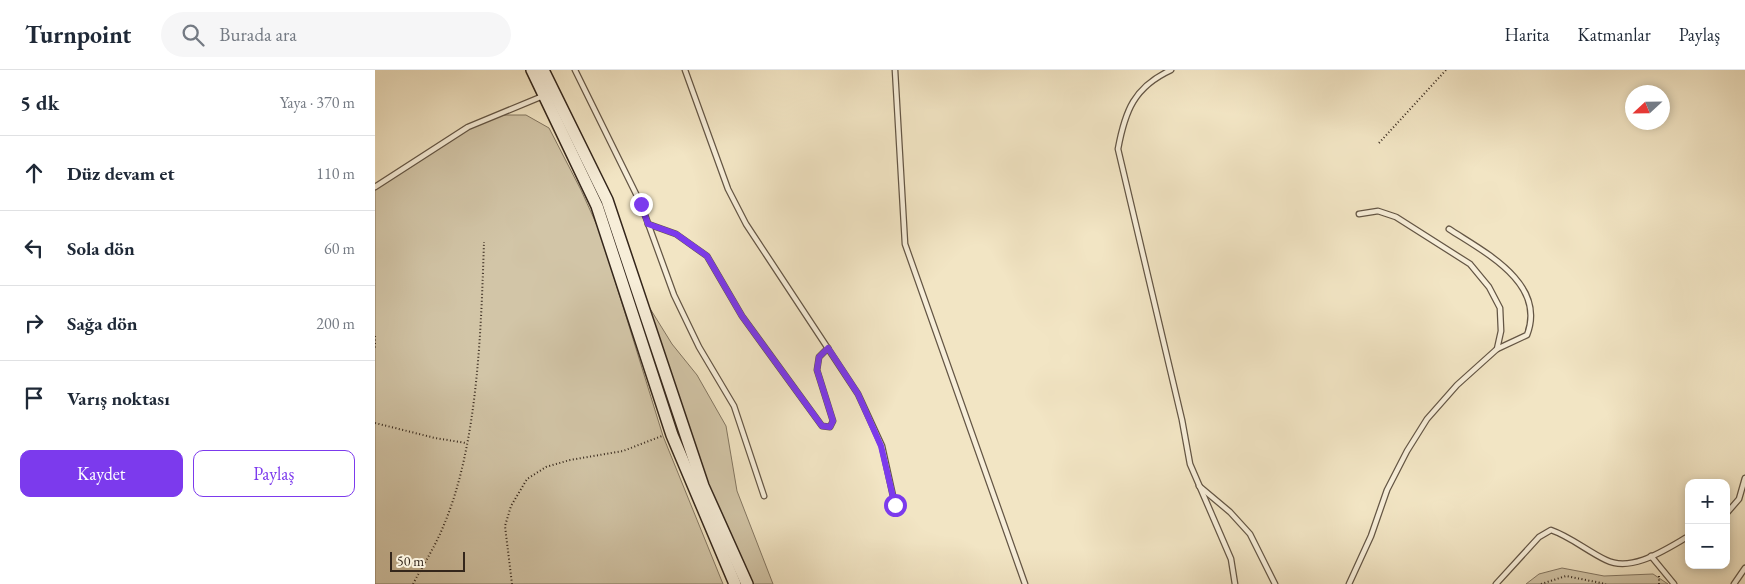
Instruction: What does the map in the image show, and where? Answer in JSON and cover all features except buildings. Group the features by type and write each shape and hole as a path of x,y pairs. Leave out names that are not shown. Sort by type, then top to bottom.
{"main road":[{"path":"531,70 597,206 671,432 735,584"},
{"path":"543,70 607,200 703,486 747,584"}],"lane":[{"path":"575,70 641,204 674,295 699,347 734,406 764,496"},
{"path":"685,70 728,189 746,224 858,394 881,446 895,505"},
{"path":"895,70 905,244 1025,584"},
{"path":"1171,70 1148,82 1134,99 1123,122 1118,149 1182,420 1185,446 1198,485 1231,559 1235,584"},
{"path":"375,187 468,127 544,96"},
{"path":"1359,214 1378,211 1396,217 1470,264 1489,287 1500,308 1501,331 1497,349"},
{"path":"648,224 676,234 707,256 742,316 822,426 830,427 833,421 817,370 819,357 828,348"},
{"path":"1349,584 1371,536 1387,490 1427,419 1457,385 1497,349 1527,335 1532,322 1529,302 1516,277 1492,257 1449,229"},
{"path":"1730,509 1739,499 1745,478"},
{"path":"1198,485 1230,512 1250,534 1275,584"},
{"path":"1496,584 1539,537 1551,530 1607,561 1633,564 1685,538"},
{"path":"1651,556 1674,584"},
{"path":"1734,584 1745,568"}],"path":[{"path":"1379,143 1446,70"},
{"path":"413,584 443,527 466,443 482,317 484,242"},
{"path":"375,336 375,349"},
{"path":"375,423 435,438 466,443"},
{"path":"512,584 505,526 511,506 527,479 546,467 570,460 623,451 671,432"},
{"path":"1541,584 1566,576 1607,584"}],"shaded area":[{"path":"498,115 526,115 549,128 581,190 600,232 663,436 723,584 375,584 375,187 468,127"},
{"path":"646,302 672,344 697,375 726,426 737,491 773,584 748,584 703,486"},
{"path":"1562,568 1604,576 1653,574 1668,584 1526,584 1539,574"}],"route":[{"path":"641,204 648,224 676,234 695,245 707,256 742,316 822,426 830,427 833,421 817,370 819,357 828,348 858,394 881,446 895,505"}]}
